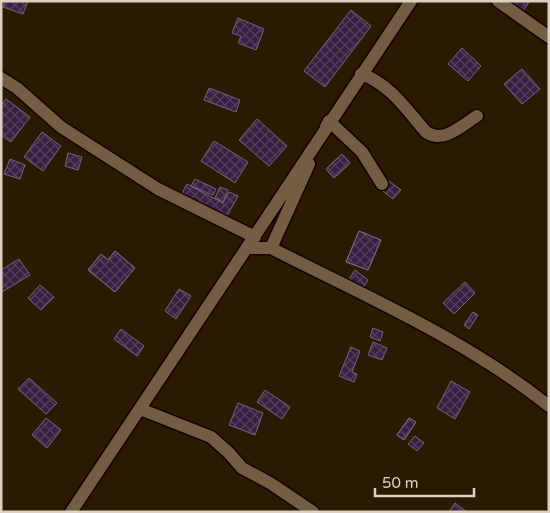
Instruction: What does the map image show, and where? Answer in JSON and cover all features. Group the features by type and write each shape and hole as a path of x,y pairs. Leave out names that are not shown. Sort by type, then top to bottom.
{"street":[{"path":"498,1 549,37"},
{"path":"71,512 408,3"},
{"path":"361,74 386,86 426,132 434,137 444,136 477,116"},
{"path":"1,78 17,88 61,127 158,189 251,242 270,248 470,350 523,385 549,406"},
{"path":"329,120 362,152 382,184"},
{"path":"270,248 329,120"},
{"path":"140,409 211,437 242,468 270,483 313,512"}],"building":[{"path":"5,1 28,1 23,14 3,7"},
{"path":"502,1 530,1 520,15"},
{"path":"351,10 371,26 325,87 304,71"},
{"path":"238,18 264,29 256,50 238,43 241,36 232,33"},
{"path":"462,48 481,66 468,81 448,64"},
{"path":"522,69 540,89 522,104 504,84"},
{"path":"209,88 240,100 236,112 204,100"},
{"path":"6,99 30,117 11,142 1,135 1,105"},
{"path":"257,119 287,146 269,166 239,140"},
{"path":"42,132 61,146 43,171 24,157"},
{"path":"214,141 248,162 235,183 201,161"},
{"path":"68,153 82,157 78,170 65,166"},
{"path":"342,154 350,163 334,178 326,169"},
{"path":"342,154 350,163 334,178 326,169"},
{"path":"10,159 25,165 20,179 4,174"},
{"path":"195,179 216,189 213,195 191,186"},
{"path":"386,179 401,190 393,199 379,188"},
{"path":"187,184 223,203 229,192 238,196 223,223 179,199"},
{"path":"220,187 228,190 223,202 215,198"},
{"path":"359,231 381,240 368,270 346,262"},
{"path":"359,231 381,240 368,270 346,262"},
{"path":"115,251 135,268 115,292 88,270 101,254 108,260"},
{"path":"115,251 135,268 115,292 88,270 101,254 108,260"},
{"path":"19,259 30,275 2,292 1,270"},
{"path":"355,270 368,280 362,289 349,279"},
{"path":"465,282 475,293 454,314 443,303"},
{"path":"40,285 54,297 41,310 28,298"},
{"path":"179,289 191,296 176,319 165,311"},
{"path":"473,312 478,315 469,329 464,325"},
{"path":"373,328 383,332 380,341 370,337"},
{"path":"121,329 144,346 137,356 114,339"},
{"path":"373,342 387,348 382,360 368,355"},
{"path":"351,347 360,351 352,372 357,374 354,382 339,376"},
{"path":"29,378 57,403 46,414 18,389"},
{"path":"451,381 470,392 455,419 437,408"},
{"path":"265,390 290,407 282,419 257,402"},
{"path":"238,403 263,413 255,435 229,425"},
{"path":"46,418 61,430 47,448 32,435"},
{"path":"409,418 416,422 404,440 397,435"},
{"path":"409,418 416,422 404,440 397,435"},
{"path":"415,436 424,443 417,451 408,444"},
{"path":"455,503 467,512 449,512"}]}
